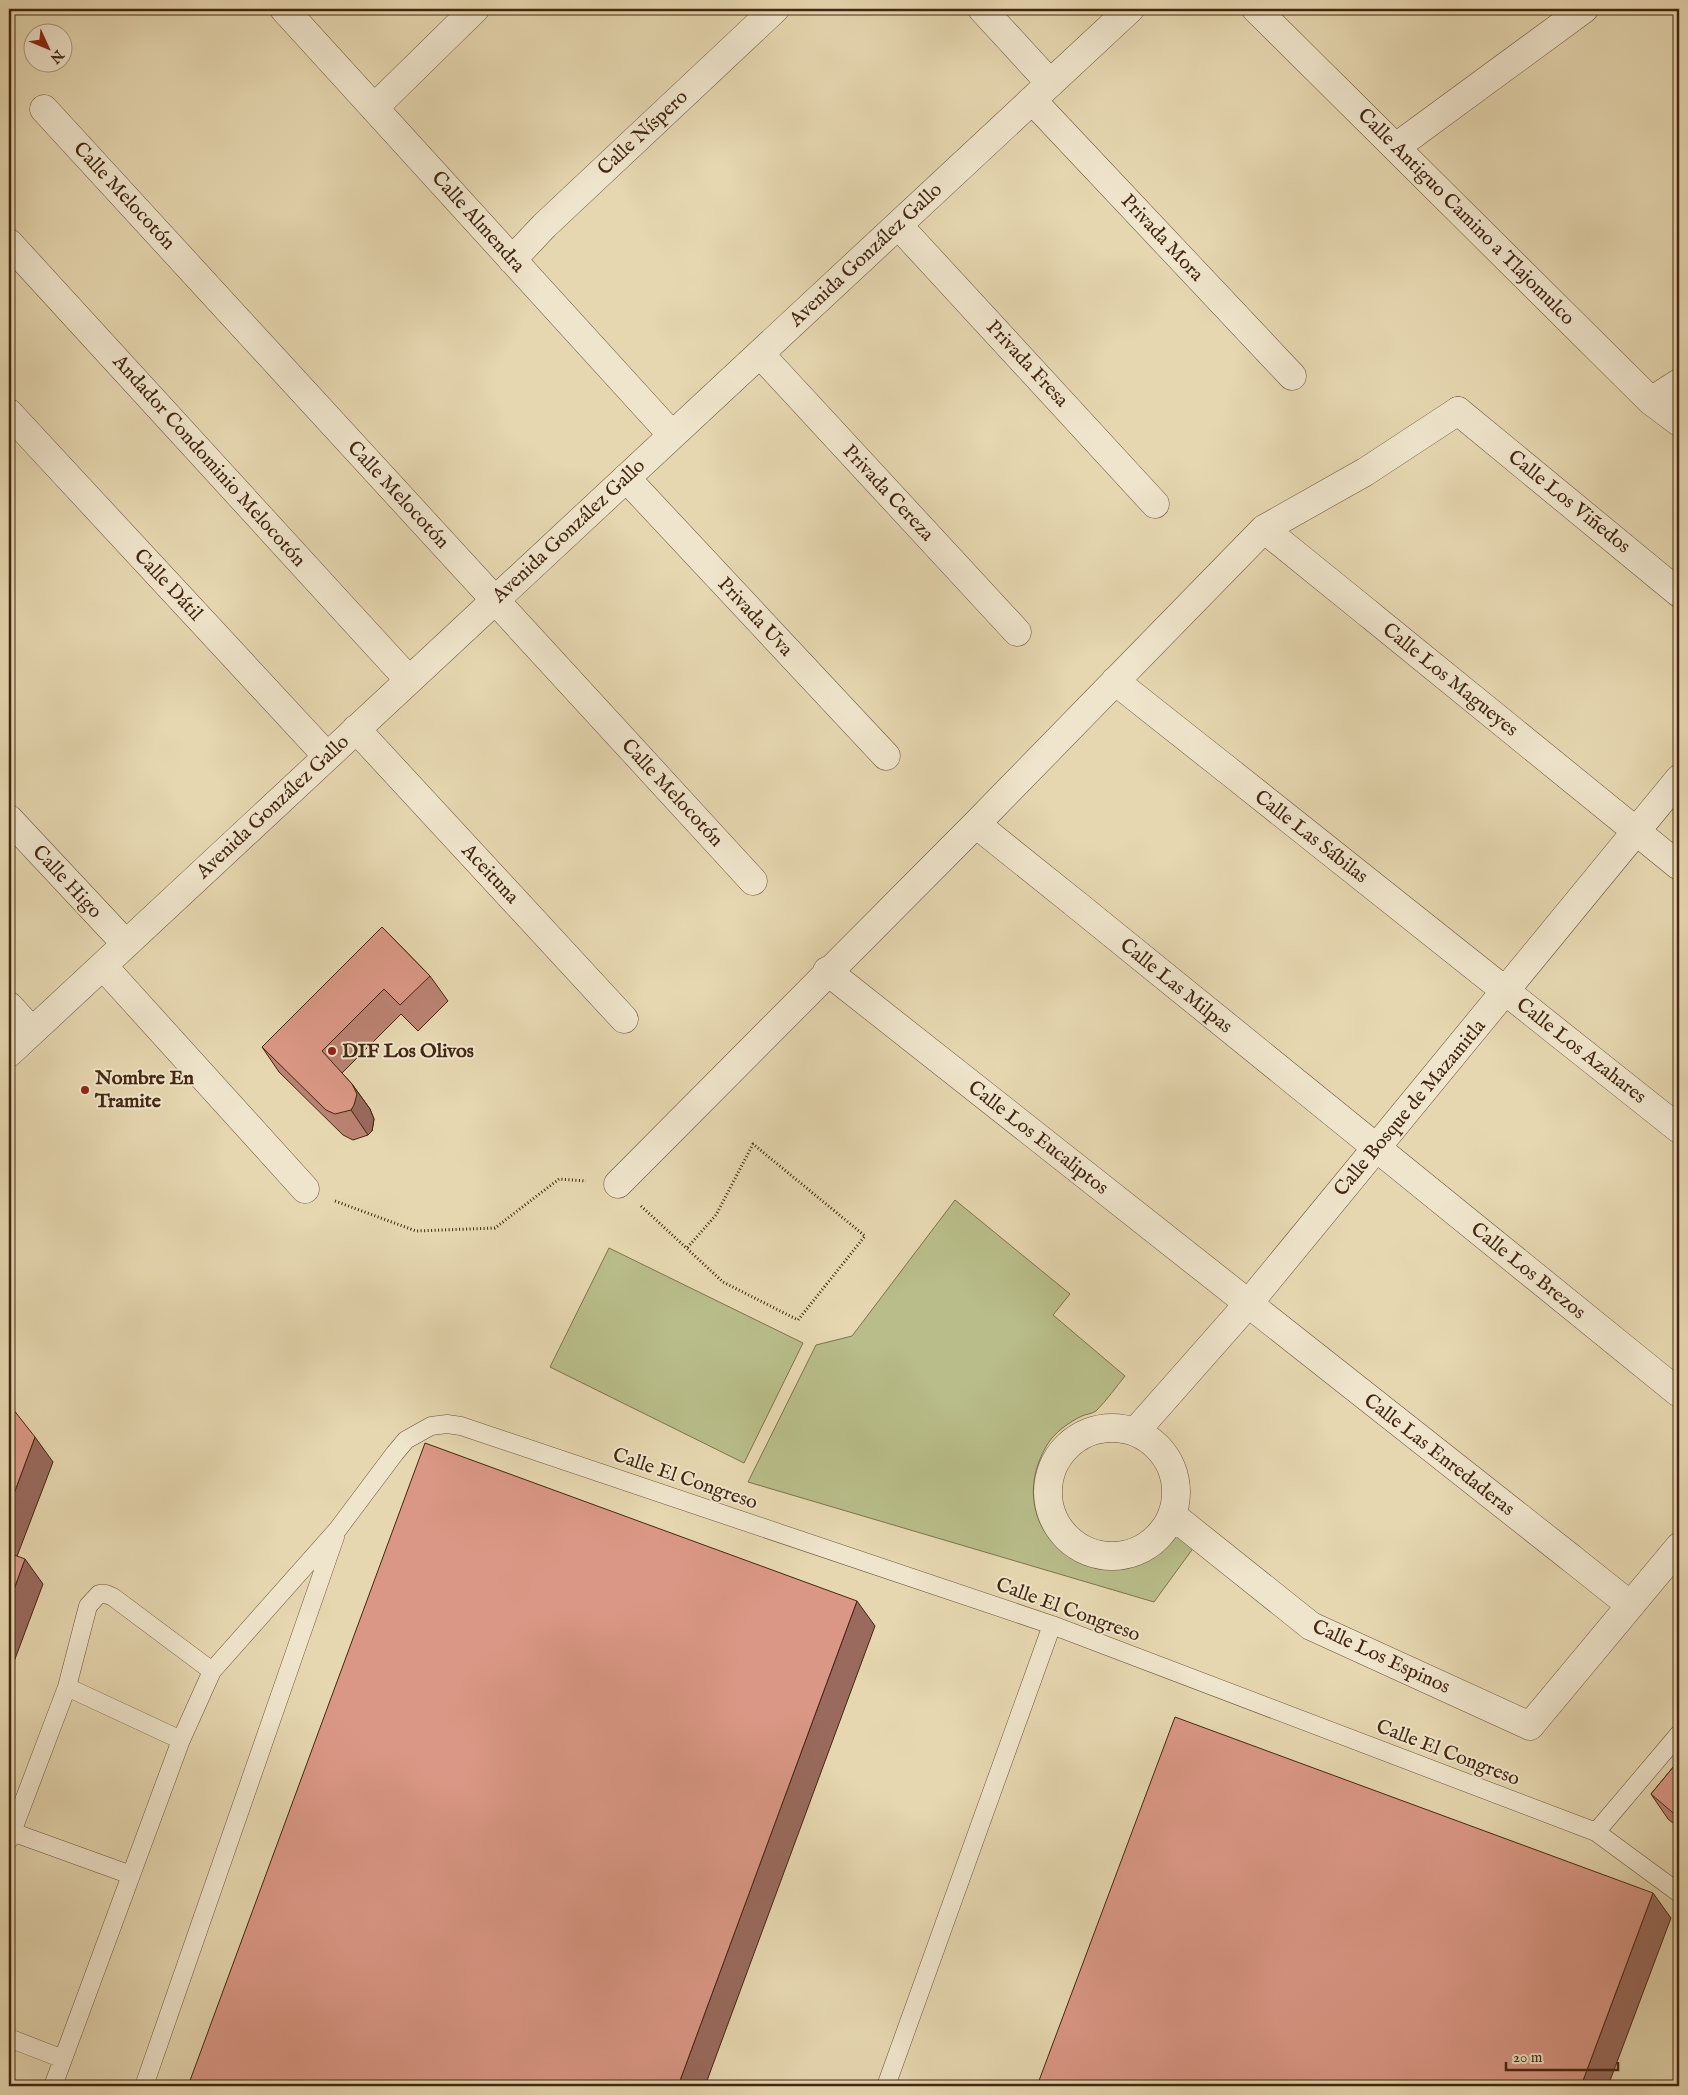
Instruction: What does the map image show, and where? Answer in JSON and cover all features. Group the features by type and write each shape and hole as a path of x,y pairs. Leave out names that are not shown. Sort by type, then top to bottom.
{"street":[{"name":"Calle Almendra","path":"284,9 672,435"},
{"path":"374,108 475,9"},
{"name":"Calle Níspero","path":"512,260 544,226 775,9"},
{"name":"Privada Mora","path":"982,9 1041,91 1292,376"},
{"name":"Avenida González Gallo","path":"9,1053 1130,9"},
{"name":"Calle Antiguo Camino a Tlajomulco","path":"1256,9 1651,400 1679,422"},
{"path":"1396,147 1584,9"},
{"name":"Calle Melocotón","path":"44,108 752,880"},
{"name":"Privada Fresa","path":"898,225 1155,504"},
{"name":"Andador Condominio Melocotón","path":"9,243 409,680"},
{"name":"Privada Cereza","path":"760,354 1017,632"},
{"path":"1651,400 1679,383"},
{"name":"Calle Los Viñedos","path":"1264,529 1365,472 1458,411 1679,593"},
{"name":"Calle Dátil","path":"9,413 327,756"},
{"name":"Privada Uva","path":"626,478 886,756"},
{"path":"618,1184 827,971 976,824 1264,529"},
{"name":"Calle Los Magueyes","path":"1264,529 1679,866"},
{"name":"Calle Las Sábilas","path":"1115,681 1506,992"},
{"name":"Aceituna","path":"356,729 624,1019"},
{"name":"Calle Bosque de Mazamitla","path":"1135,1432 1248,1304 1679,779"},
{"name":"Calle Higo","path":"9,819 126,944"},
{"name":"Calle Las Milpas","path":"976,824 1376,1148"},
{"path":"103,966 305,1189"},
{"name":"Calle Los Eucaliptos","path":"827,971 1248,1304"},
{"name":"Calle Los Azahares","path":"1506,992 1679,1129"},
{"path":"9,1006 32,1031"},
{"name":"Calle Los Brezos","path":"1376,1148 1679,1393"},
{"name":"Calle Las Enredaderas","path":"1248,1304 1630,1605"},
{"path":"1111,1428 1135,1432 1157,1446 1171,1467 1176,1491 1172,1515 1158,1537 1136,1552 1113,1556 1089,1552 1067,1539 1053,1518 1047,1494 1051,1470 1066,1448 1086,1434 1111,1428"},
{"name":"Calle Los Espinos","path":"1172,1515 1311,1626 1530,1726 1630,1605"},
{"path":"1630,1605 1679,1547"}],"lane":[{"name":"Calle El Congreso","path":"338,1529 406,1440 421,1431 446,1424 461,1426 1052,1625 1596,1832 1679,1894"},
{"path":"52,2086 181,1740 212,1671 338,1529"},
{"path":"144,2086 338,1529"},
{"path":"132,1875 10,1836 67,1687 88,1606 99,1594 113,1597 212,1671"},
{"path":"886,2086 1052,1625"},
{"path":"67,1687 181,1740"},
{"path":"1596,1832 1679,1734"},
{"path":"9,2038 63,2059"}],"path":[{"path":"305,1189 416,1231 495,1228 559,1179 618,1184 723,1282 798,1320 865,1236 753,1144 716,1215 687,1248"}],"green space":[{"path":"955,1200 1070,1294 1053,1315 1125,1376 1096,1411 1072,1421 1062,1428 1047,1445 1034,1478 1035,1508 1046,1534 1066,1554 1091,1566 1120,1568 1150,1558 1178,1534 1194,1547 1154,1602 748,1482 816,1345 852,1336"},
{"path":"609,1248 803,1343 744,1463 550,1367"}],"building":[{"path":"382,927 430,976 400,1005 384,989 322,1051 352,1084 357,1094 351,1110 335,1114 326,1110 262,1047"},
{"path":"9,1404 35,1437 9,1507"},
{"path":"425,1443 857,1601 678,2086 188,2086"},
{"path":"9,1553 25,1559 9,1603"},
{"path":"1175,1717 1653,1893 1581,2086 1037,2086"},
{"path":"1679,1760 1679,1818 1651,1794"}],"place":[{"name":"DIF Los Olivos","path":"332,1051"},
{"name":"Nombre En Tramite","path":"85,1090"}]}
